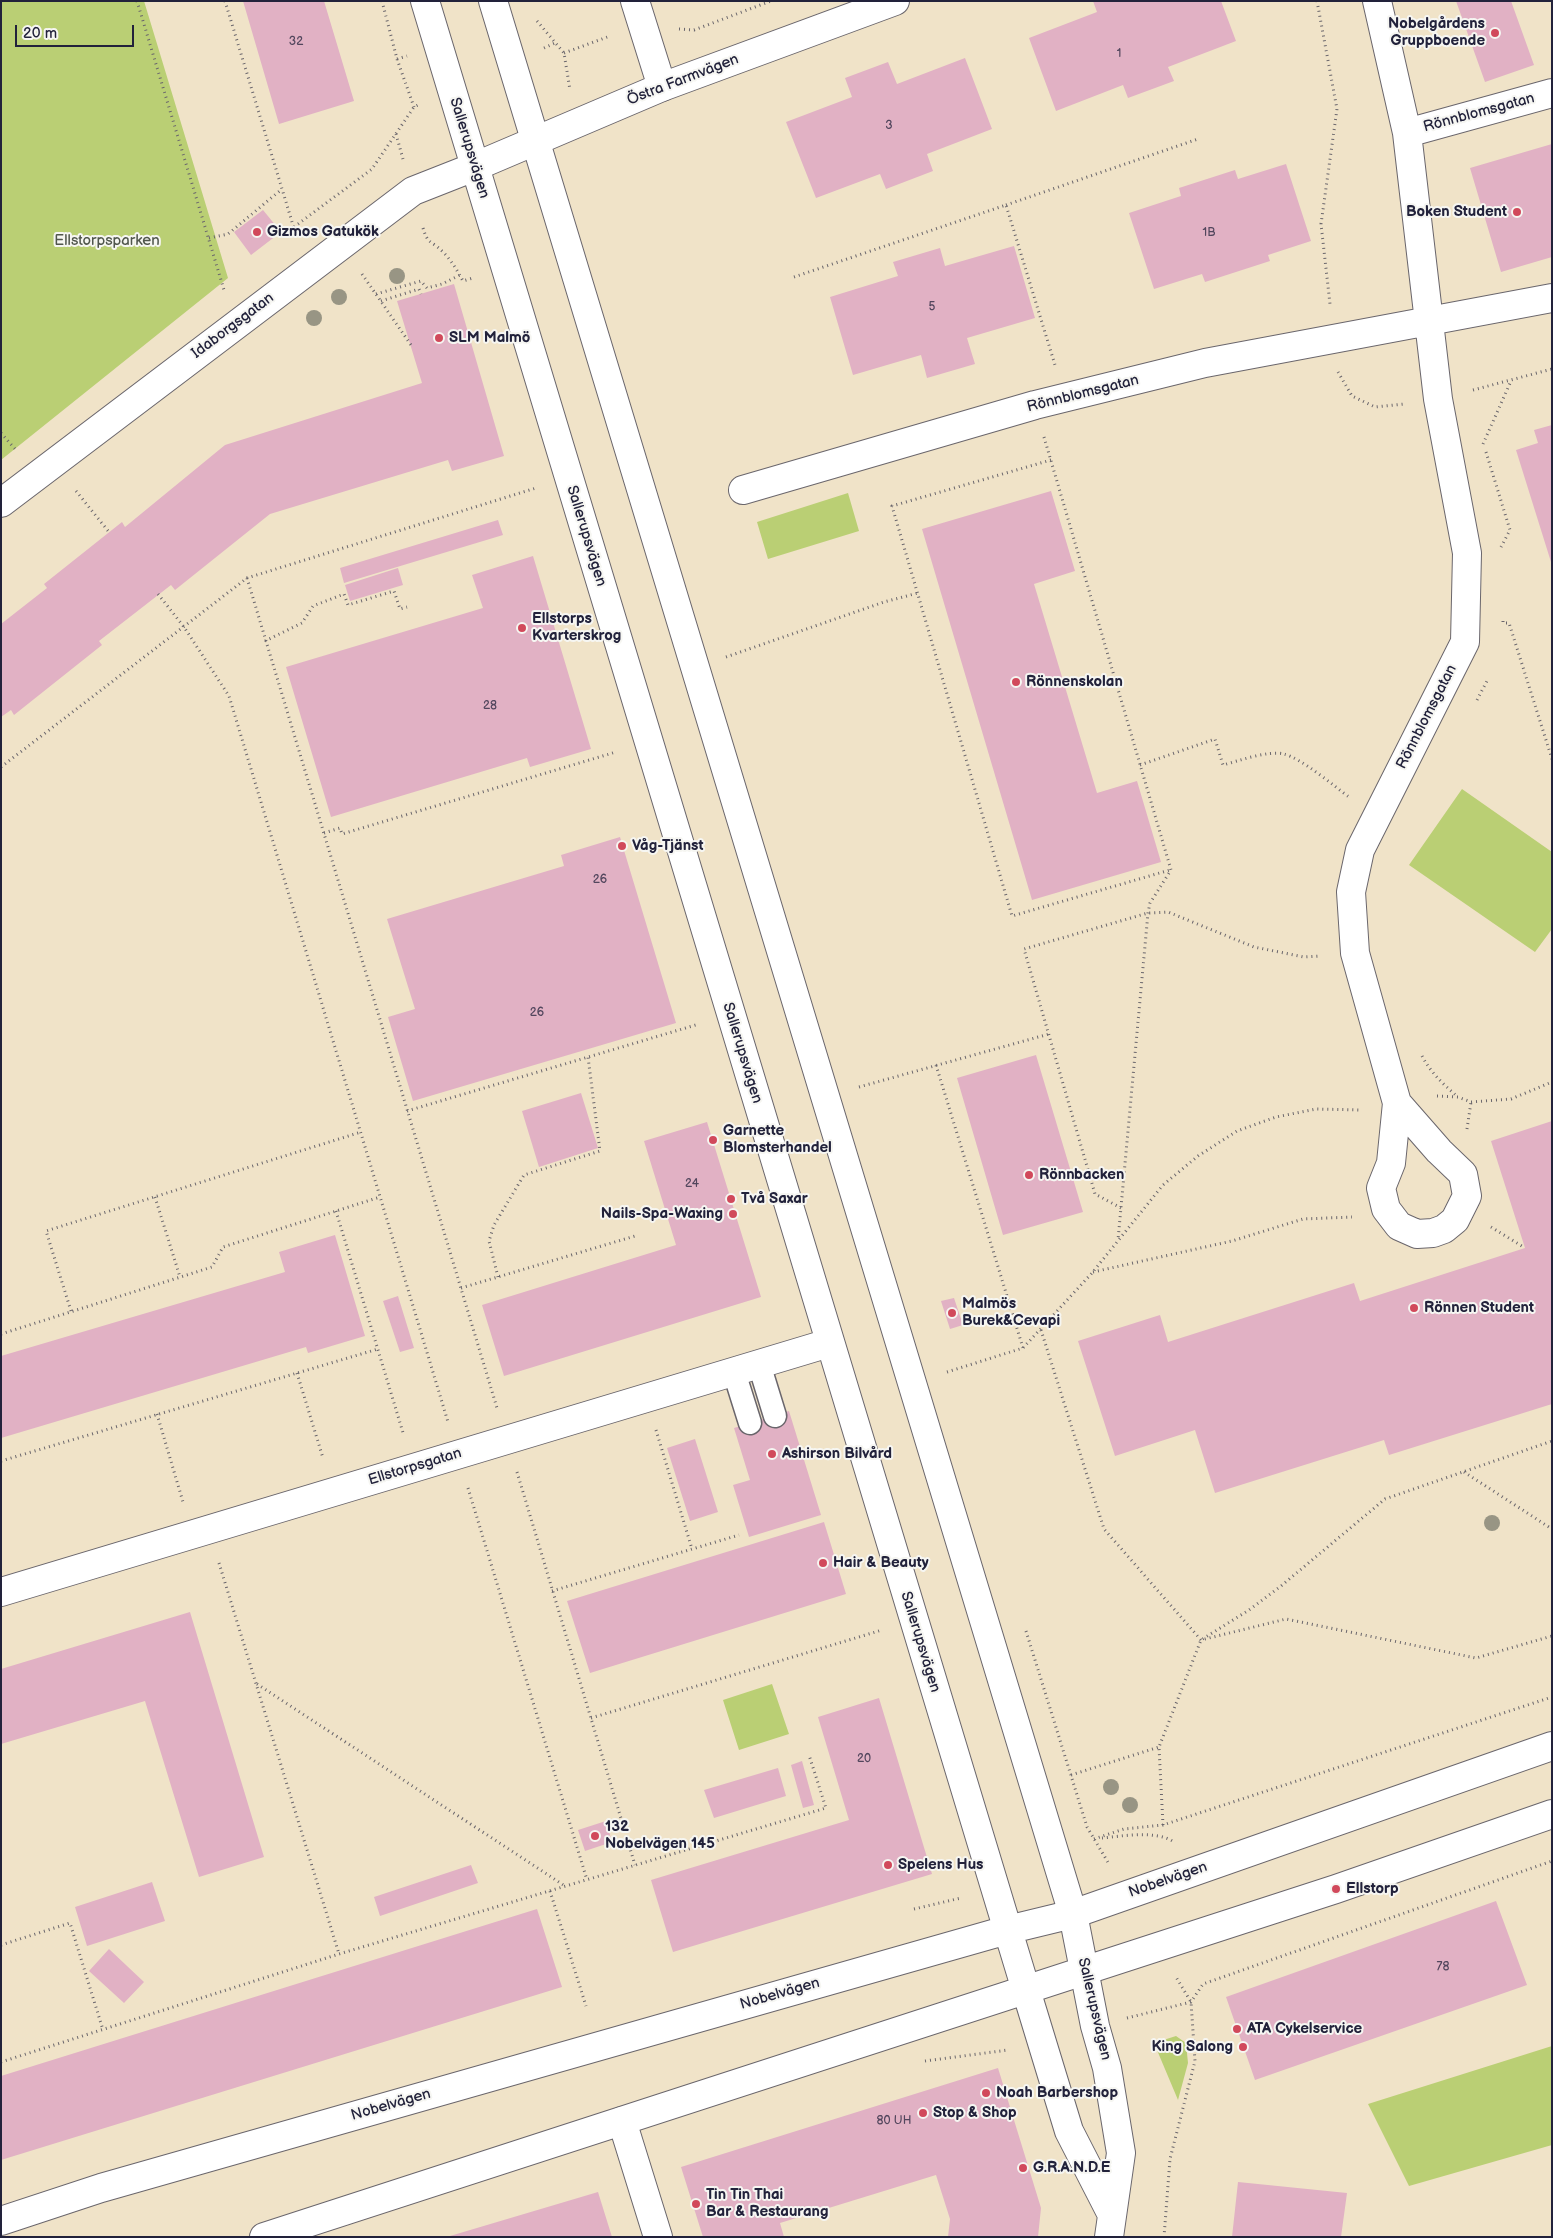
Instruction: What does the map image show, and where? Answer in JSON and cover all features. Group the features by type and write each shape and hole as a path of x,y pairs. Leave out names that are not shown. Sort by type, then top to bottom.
{"main road":[{"name":"Sallerupsvägen","path":"425,1 1007,1930 1069,2131 1110,2225"},
{"name":"Sallerupsvägen","path":"493,1 1073,1914 1095,2026 1107,2068 1121,2153 1110,2225"},
{"path":"635,1 662,87"},
{"name":"Östra Farmvägen","path":"474,166 662,87 895,1"},
{"name":"Rönnblomsgatan","path":"1377,1 1407,133 1438,400 1467,553 1465,642 1360,850 1351,892 1355,953 1398,1103"},
{"name":"Rönnblomsgatan","path":"1407,133 1552,93"},
{"name":"Idaborgsgatan","path":"1,503 412,192 474,166"},
{"name":"Rönnblomsgatan","path":"743,490 1035,406 1205,363 1552,298"},
{"name":"Ellstorpsgatan","path":"1,1592 829,1343"},
{"name":"Nobelvägen","path":"1,2221 101,2188 1007,1930 1073,1914 1552,1746"},
{"path":"264,2237 1336,1889 1552,1814"},
{"path":"622,2121 658,2237"}],"lane":[{"path":"747,1368 775,1416"},
{"path":"747,1368 750,1423"}],"path":[{"path":"137,1 234,325"},
{"path":"225,1 294,227 372,169 414,107 397,59 382,1"},
{"path":"694,30 771,1"},
{"path":"1317,1 1337,109 1321,224 1339,374 1352,396 1375,408 1438,400 1552,369"},
{"path":"534,18 564,53"},
{"path":"794,277 1198,139"},
{"path":"209,238 228,234 282,189"},
{"path":"1006,205 1066,399"},
{"path":"342,244 411,345"},
{"path":"376,294 421,281 427,288 442,284 460,275"},
{"path":"381,301 419,289 420,294"},
{"path":"1483,444 1511,380"},
{"path":"1035,406 1171,870 1150,903 1148,914 1118,1241"},
{"path":"1480,435 1510,530 1498,552"},
{"path":"1051,460 892,506 1012,916 1171,870"},
{"path":"54,463 109,532"},
{"path":"1,768 247,578 568,478"},
{"path":"247,578 636,1865"},
{"path":"265,641 302,623 312,606 344,594 348,606 394,591 400,609 407,607"},
{"path":"726,657 884,602 918,593"},
{"path":"158,594 184,627 229,696 587,1880"},
{"path":"1501,632 1502,614"},
{"path":"1503,623 1509,623 1552,759"},
{"path":"1475,704 1488,678"},
{"path":"1140,765 1215,739 1223,765 1255,756 1284,754 1311,769 1354,801"},
{"path":"324,833 340,828 342,834 648,742"},
{"path":"1121,1208 1095,1194 1024,949 1148,914 1168,912 1254,947 1304,957 1355,953"},
{"path":"408,1112 730,1015"},
{"path":"859,1087 1049,1034"},
{"path":"1419,1051 1428,1066 1458,1097"},
{"path":"498,1277 489,1241 494,1225 524,1175 600,1151 588,1057"},
{"path":"936,1065 1023,1348"},
{"path":"1428,1096 1458,1097 1471,1102 1511,1099 1552,1082"},
{"path":"1467,1130 1471,1102"},
{"path":"946,1372 1023,1348 1092,1272 1163,1185 1198,1156 1237,1131 1276,1118 1316,1109 1370,1111"},
{"path":"71,1312 46,1231 361,1132"},
{"path":"154,1197 180,1277"},
{"path":"1,1334 212,1267 223,1247 380,1197"},
{"path":"336,1211 413,1468"},
{"path":"1092,1272 1232,1241 1303,1219 1357,1217"},
{"path":"1486,1225 1525,1248"},
{"path":"461,1288 635,1236"},
{"path":"1040,1330 1104,1529 1201,1640"},
{"path":"1,1460 378,1349"},
{"path":"297,1373 334,1492"},
{"path":"646,1398 692,1549"},
{"path":"157,1414 256,1684 339,1954"},
{"path":"1163,1825 1159,1747 1201,1640 1249,1610 1281,1586 1385,1500 1552,1441"},
{"path":"1464,1472 1552,1529"},
{"path":"552,1591 739,1534"},
{"path":"1201,1640 1286,1618 1476,1658 1552,1636"},
{"path":"591,1718 914,1621"},
{"path":"256,1684 566,1886"},
{"path":"1094,1839 1124,1831 1163,1825 1552,1697"},
{"path":"1071,1775 1159,1747"},
{"path":"1,2062 339,1954 826,1808 809,1755"},
{"path":"1087,1827 1094,1839"},
{"path":"1094,1839 1148,1835 1166,1836 1207,1866"},
{"path":"1095,2026 1190,2002 1203,1984 1552,1862"},
{"path":"550,1891 586,2006"},
{"path":"1,1945 70,1923 103,2030"},
{"path":"1164,2237 1170,2159 1195,2061 1190,2002"},
{"path":"920,2062 1043,2045"}],"green space":[{"name":"Ellstorpsparken","path":"1,1 144,1 228,278 1,460"},
{"path":"848,493 859,531 768,559 757,522"},
{"path":"1462,789 1552,852 1552,929 1535,952 1409,865"},
{"path":"772,1684 789,1734 739,1750 723,1700"},
{"path":"1176,2036 1186,2043 1188,2063 1178,2100 1154,2043"},
{"path":"1552,2046 1552,2145 1409,2186 1368,2104"}],"building":[{"path":"243,1 324,1 354,101 279,124"},
{"path":"1093,1 1221,1 1236,41 1168,67 1174,81 1128,98 1123,85 1056,111 1029,38 1097,12"},
{"name":"Nobelgårdens Gruppboende","path":"1456,1 1511,1 1534,65 1485,82"},
{"path":"965,58 992,129 927,154 933,171 886,189 880,174 816,198 786,122 852,97 845,78 888,62 897,84"},
{"name":"Boken Student","path":"1552,144 1552,257 1501,272 1470,168"},
{"path":"1286,164 1311,241 1268,255 1270,261 1205,282 1202,274 1154,289 1129,213 1181,196 1179,188 1235,170 1238,179"},
{"name":"Gizmos Gatukök","path":"263,210 281,232 251,255 234,232"},
{"path":"1014,246 1035,318 967,338 975,364 927,378 921,355 853,375 830,297 898,276 893,262 940,248 945,266"},
{"path":"454,284 504,456 452,471 448,460 270,514 175,590 171,585 99,641 102,645 14,715 11,710 1,717 1,624 47,588 44,584 122,522 125,527 225,445 422,383 397,301"},
{"path":"1552,425 1551,562 1516,450 1538,443 1534,430"},
{"name":"Rönnenskolan","path":"1051,491 1075,571 1034,584 1097,793 1137,781 1161,862 1032,900 922,529"},
{"path":"498,520 503,535 344,583 340,568"},
{"path":"533,556 591,749 530,767 527,758 331,817 286,667 483,608 472,575"},
{"path":"398,568 403,585 350,601 345,585"},
{"path":"620,837 676,1023 413,1101 388,1017 415,1009 387,919 564,866 561,855"},
{"name":"Rönnbacken","path":"1036,1055 1083,1212 1003,1235 957,1078"},
{"path":"581,1093 598,1148 539,1167 522,1111"},
{"name":"Rönnen Student","path":"1552,1121 1552,1404 1389,1455 1384,1440 1215,1493 1195,1430 1115,1456 1078,1341 1160,1315 1168,1342 1354,1283 1360,1301 1525,1248 1491,1141"},
{"path":"707,1122 761,1297 504,1376 482,1305 676,1245 644,1141"},
{"path":"335,1235 365,1336 308,1353 306,1347 1,1438 1,1356 285,1272 279,1252"},
{"path":"398,1296 414,1348 400,1352 383,1301"},
{"name":"Malmös Burek&Cevapi","path":"954,1298 963,1325 950,1329 941,1301"},
{"name":"Ashirson Bilvård","path":"789,1411 821,1515 749,1537 733,1485 750,1480 734,1428"},
{"path":"695,1439 718,1512 690,1521 667,1448"},
{"path":"824,1522 846,1594 590,1673 567,1601"},
{"path":"190,1612 264,1857 199,1877 145,1701 1,1744 1,1669"},
{"path":"879,1698 932,1874 673,1952 651,1880 849,1820 818,1717"},
{"path":"802,1761 814,1805 803,1808 791,1765"},
{"path":"778,1768 786,1796 714,1818 704,1790"},
{"name":"132 Nobelvägen 145","path":"606,1821 612,1842 585,1851 578,1830"},
{"path":"471,1865 478,1883 380,1916 374,1897"},
{"path":"152,1882 165,1921 87,1946 75,1907"},
{"path":"1496,1901 1527,1985 1255,2080 1226,1997"},
{"path":"537,1909 562,1987 1,2160 1,2076"},
{"path":"109,1949 144,1982 124,2003 89,1971"},
{"path":"998,2068 1041,2208 1038,2237 948,2237 950,2219 936,2175 780,2223 784,2237 703,2237 681,2167"},
{"path":"1238,2182 1347,2193 1341,2237 1232,2237"},
{"path":"598,2192 612,2237 450,2236"}],"place":[{"name":"Nobelgårdens Gruppboende","path":"1495,33"},
{"name":"Boken Student","path":"1517,212"},
{"name":"Gizmos Gatukök","path":"257,232"},
{"name":"SLM Malmö","path":"439,338"},
{"name":"Ellstorps Kvarterskrog","path":"522,628"},
{"name":"Rönnenskolan","path":"1016,682"},
{"name":"Våg-Tjänst","path":"622,846"},
{"name":"Garnette Blomsterhandel","path":"713,1140"},
{"name":"Rönnbacken","path":"1029,1175"},
{"name":"Två Saxar","path":"731,1199"},
{"name":"Nails-Spa-Waxing","path":"733,1214"},
{"name":"Rönnen Student","path":"1414,1308"},
{"name":"Malmös Burek&Cevapi","path":"952,1313"},
{"name":"Ashirson Bilvård","path":"772,1454"},
{"name":"Hair & Beauty","path":"823,1563"},
{"name":"132 Nobelvägen 145","path":"595,1836"},
{"name":"Spelens Hus","path":"888,1865"},
{"name":"Ellstorp","path":"1336,1889"},
{"name":"ATA Cykelservice","path":"1237,2029"},
{"name":"King Salong","path":"1243,2047"},
{"name":"Noah Barbershop","path":"986,2093"},
{"name":"Stop & Shop","path":"923,2113"},
{"name":"G.R.A.N.D.E","path":"1023,2168"},
{"name":"Tin Tin Thai Bar & Restaurang","path":"696,2204"}]}
